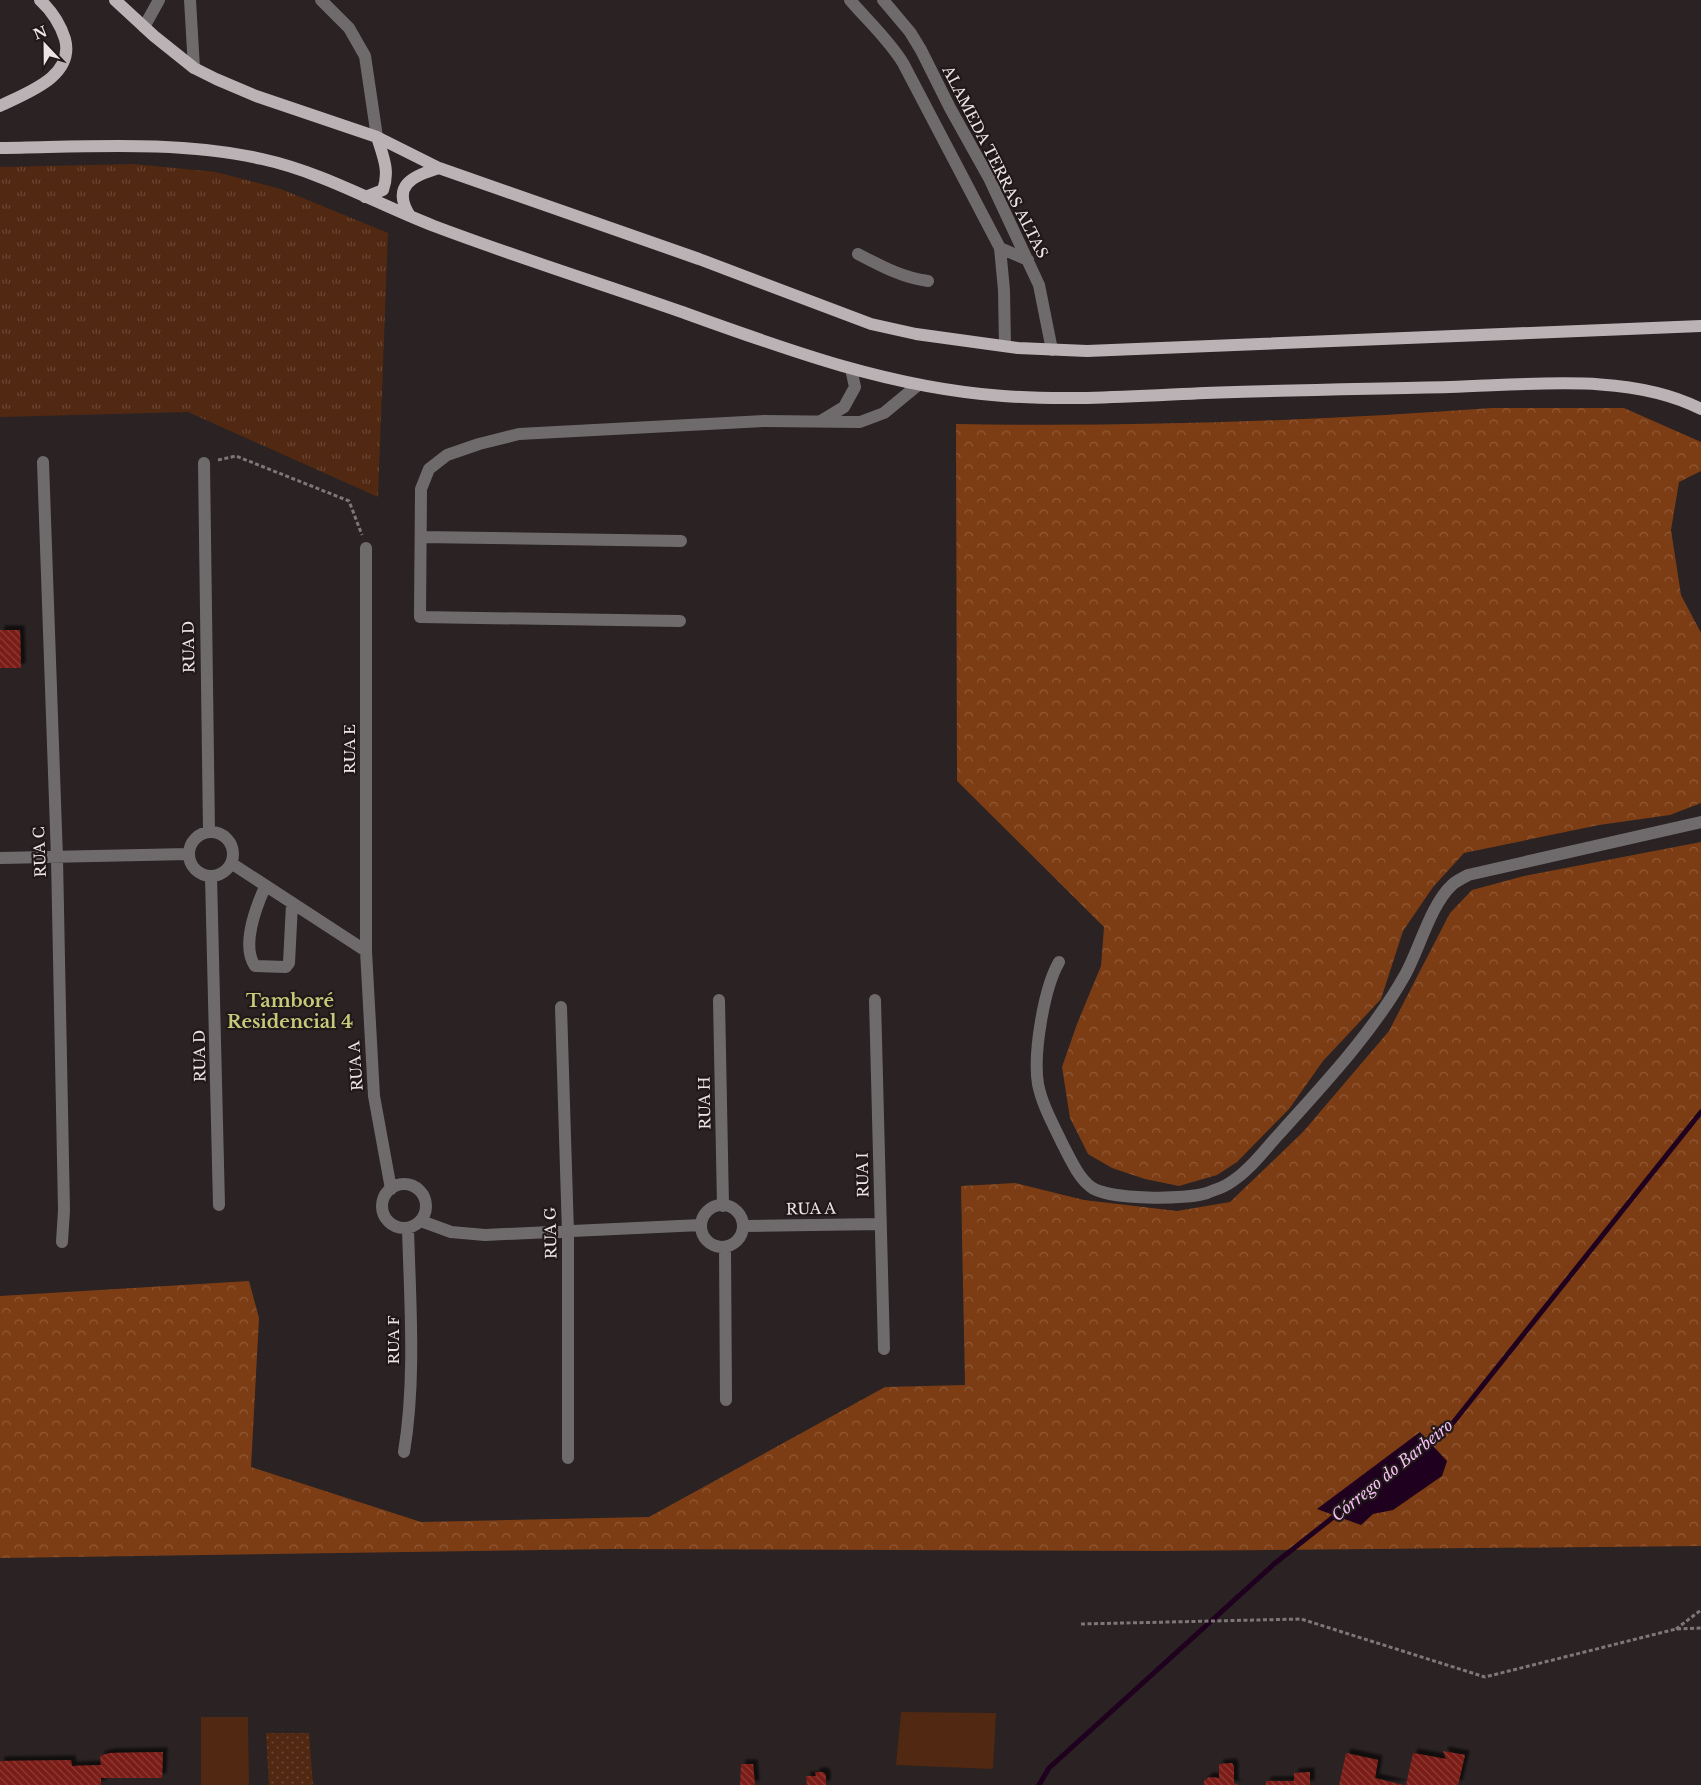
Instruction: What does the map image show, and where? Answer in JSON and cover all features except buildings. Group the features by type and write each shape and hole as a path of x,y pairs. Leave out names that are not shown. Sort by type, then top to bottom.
{"main road":[{"path":"0,106 46,82 57,74 64,62 67,47 61,24 40,0"},
{"path":"115,0 144,27 194,68 256,96 295,107 377,137 439,168 699,259 871,324 916,334 1005,346 1087,351 1492,333 1701,326"},
{"path":"365,197 375,195 383,190 387,179 386,164 377,137"},
{"path":"0,148 121,146 206,151 262,159 313,174 410,216 594,283 772,344 898,382 1006,397 1082,397 1341,389 1581,385 1625,387 1668,395 1701,408"},
{"path":"410,216 402,204 402,192 409,181 421,174 439,168"}],"street":[{"path":"144,27 159,0"},
{"path":"190,0 194,68"},
{"path":"321,0 349,28 365,56 377,137"},
{"path":"850,0 898,55 1000,248 1004,290 1005,346"},
{"name":"ALAMEDA TERRAS ALTAS","path":"882,0 910,32 989,178 1039,286 1052,350"},
{"path":"1000,248 1028,260"},
{"path":"858,254 886,269 914,280 928,281"},
{"path":"821,421 844,407 855,387 851,368"},
{"path":"680,621 420,617 421,489 429,469 447,455 479,444 519,434 764,421 860,422 884,413 918,385"},
{"name":"RUA C","path":"43,462 57,858 64,1200 62,1242"},
{"name":"RUA D","path":"204,463 209,832"},
{"path":"420,537 681,541"},
{"name":"RUA E","path":"366,548 366,951"},
{"path":"1059,962 1051,976 1044,1007 1038,1062 1038,1083 1053,1124 1083,1180 1093,1189 1110,1194 1178,1198 1205,1194 1229,1184 1250,1166 1309,1100 1383,1010 1406,974 1439,902 1452,885 1468,875 1701,822"},
{"path":"209,832 222,834 227,838 233,850 231,863 223,872 211,876 195,869 189,854 192,841 209,832"},
{"path":"0,858 189,854"},
{"path":"231,863 265,887 366,951"},
{"name":"RUA D","path":"211,876 219,1205"},
{"path":"265,887 254,915 250,933 250,955 255,966 286,967 289,963 292,904"},
{"name":"RUA A","path":"366,951 374,1096 391,1189"},
{"name":"RUA H","path":"719,1000 722,1206"},
{"name":"RUA I","path":"875,1000 884,1349"},
{"name":"RUA G","path":"561,1007 568,1233 568,1458"},
{"path":"404,1184 418,1189 426,1200 425,1214 421,1221 408,1228 394,1226 385,1215 383,1201 391,1189 404,1184"},
{"path":"722,1206 739,1214 743,1226 736,1242 725,1247 708,1242 704,1237 702,1225 703,1219 710,1209 722,1206"},
{"path":"421,1221 451,1232 484,1235 568,1233 702,1225"},
{"name":"RUA A","path":"743,1226 880,1224"},
{"name":"RUA F","path":"404,1452 409,1421 411,1328 408,1228"},
{"path":"725,1247 726,1400"}],"path":[{"path":"204,463 236,456 349,501 366,548"},
{"path":"1676,1629 1701,1610"},
{"path":"1081,1624 1301,1619 1485,1677 1676,1629 1701,1628"}],"green space":[{"path":"134,164 216,172 281,189 388,233 378,497 188,412 0,417 0,167"},
{"path":"1492,408 1624,408 1701,442 1701,471 1679,482 1671,530 1681,595 1701,633 1701,803 1670,815 1599,825 1464,853 1433,887 1403,931 1381,999 1323,1061 1289,1109 1237,1162 1217,1175 1179,1186 1145,1179 1112,1168 1088,1154 1070,1118 1062,1067 1101,966 1104,927 957,781 956,424 1090,425 1224,422"},
{"path":"1701,842 1701,1546 1161,1551 614,1549 0,1558 0,1296 249,1281 259,1318 251,1467 421,1522 649,1517 885,1387 965,1385 961,1186 1015,1183 1084,1200 1177,1211 1230,1202 1303,1132 1389,1031 1450,913 1472,890 1524,876"},
{"path":"901,1712 996,1713 993,1769 896,1765"},
{"path":"201,1717 248,1717 249,1785 201,1785"},
{"path":"266,1733 309,1733 313,1785 269,1785"}],"water":[{"path":"1420,1432 1447,1461 1442,1476 1393,1510 1373,1514 1361,1525 1317,1509"}],"waterway":[{"name":"Córrego do Barbeiro","path":"1424,1446 1452,1424 1701,1112"},
{"name":"Córrego do Barbeiro","path":"1039,1785 1049,1768 1274,1564 1341,1511"}],"district":[{"name":"Tamboré Residencial 4","path":"290,1011"}]}
